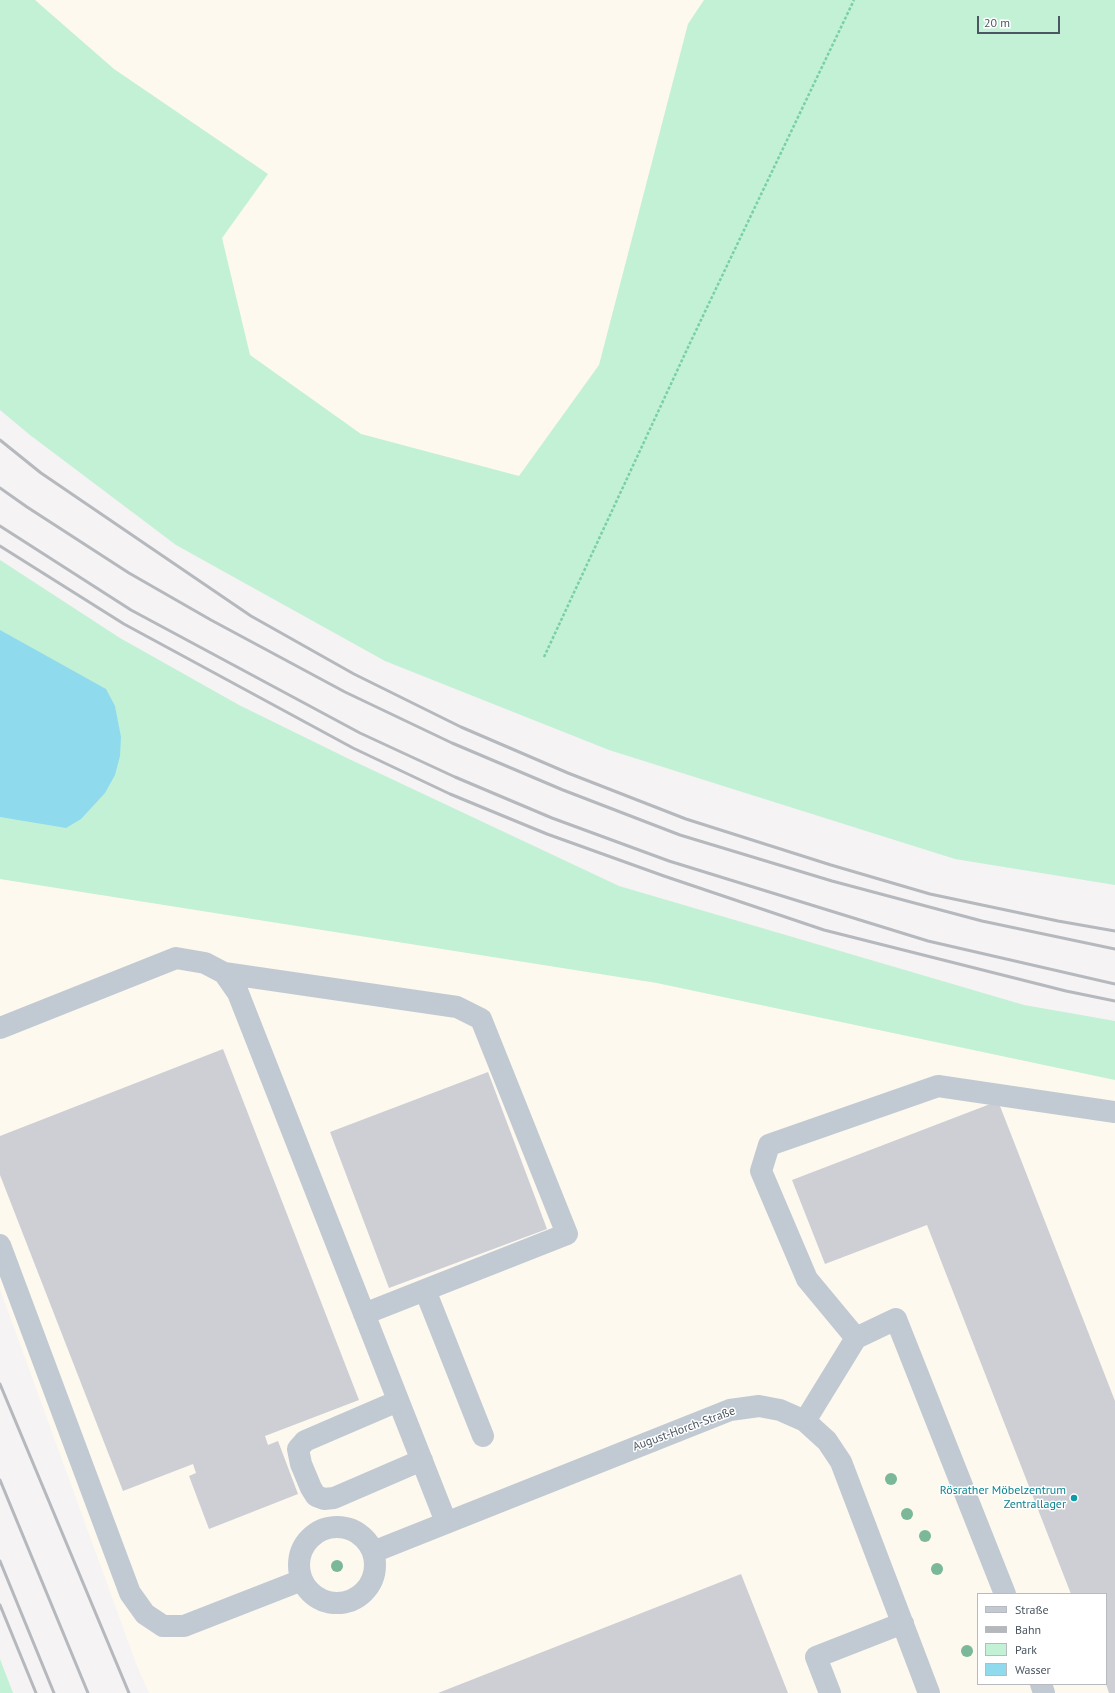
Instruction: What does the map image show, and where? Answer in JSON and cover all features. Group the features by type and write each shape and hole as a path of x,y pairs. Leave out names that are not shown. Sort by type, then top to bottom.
{"street":[{"path":"0,1028 176,958 204,963 224,972 456,1007 480,1019 567,1234 364,1314"},
{"path":"224,972 238,993 446,1522"},
{"path":"856,1338 807,1279 761,1171 769,1145 938,1086 1115,1112"},
{"path":"0,1245 130,1593 145,1614 164,1626 184,1626 302,1580"},
{"path":"425,1290 483,1436"},
{"path":"805,1421 856,1338 896,1319 1005,1593"},
{"path":"398,1401 305,1441 298,1449 301,1464 316,1496 324,1499 334,1498 422,1460"},
{"name":"August-Horch-Straße","path":"373,1552 730,1410 758,1406 780,1410 805,1421 827,1441 841,1462 929,1693"},
{"path":"335,1526 347,1528 358,1533 368,1541 376,1564 374,1577 368,1589 358,1598 345,1602 332,1603 320,1599 309,1591 302,1580 299,1568 300,1556 305,1544 313,1535 323,1529 335,1526"},
{"path":"830,1693 816,1657 903,1623"}],"path":[{"path":"544,658 690,343 854,0"}],"shaded area":[{"path":"35,0 704,0 688,24 599,365 519,476 361,434 250,355 222,238 268,174 114,69"},
{"path":"0,879 657,983 1115,1080 1115,1693 149,1693 137,1666 0,1289"}],"green space":[{"path":"0,0 35,0 114,69 268,174 222,238 250,355 361,434 519,476 599,365 688,24 704,0 1115,0 1115,885 955,859 609,750 385,661 176,545 30,435 0,410"},
{"path":"0,560 120,638 239,705 349,759 619,886 1024,1005 1115,1021 1115,1080 657,983 0,879"},
{"path":"0,1659 13,1693 0,1693"}],"water":[{"path":"0,630 106,689 115,706 121,737 120,756 115,775 105,793 81,819 66,828 0,817"}],"building":[{"path":"223,1049 359,1400 265,1436 268,1445 278,1441 298,1494 209,1529 189,1476 196,1473 193,1464 123,1491 0,1175 0,1136"},
{"path":"488,1072 547,1229 389,1288 330,1132"},
{"name":"Rösrather Möbelzentrum Zentrallager","path":"998,1101 1115,1401 1115,1693 1109,1693 1106,1685 1107,1593 1071,1593 927,1225 825,1264 792,1180"},
{"path":"741,1574 788,1693 438,1693"}],"railway":[{"path":"0,440 41,473 251,616 354,674 461,727 568,773 686,819 831,865 930,894 1058,921 1115,931"},
{"path":"0,488 129,573 211,620 345,692 452,743 563,790 680,835 832,881 982,921 1115,949"},
{"path":"0,526 131,610 360,733 455,777 552,818 669,861 928,941 1115,984"},
{"path":"0,546 124,624 353,748 450,794 547,834 664,876 824,930 1066,991 1115,1001"},
{"path":"0,1384 129,1693"},
{"path":"0,1480 88,1693"},
{"path":"0,1561 54,1693"},
{"path":"0,1605 36,1693"}],"place":[{"name":"Rösrather Möbelzentrum Zentrallager","path":"1074,1498"}]}
